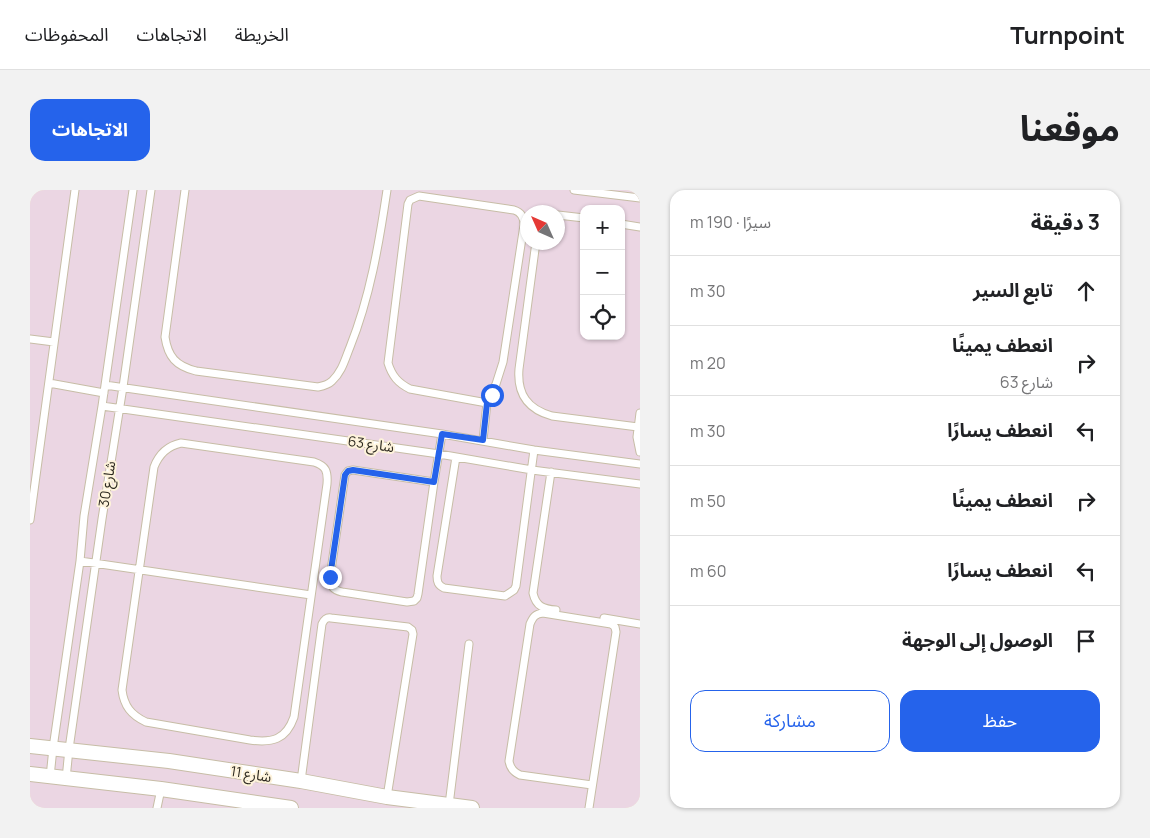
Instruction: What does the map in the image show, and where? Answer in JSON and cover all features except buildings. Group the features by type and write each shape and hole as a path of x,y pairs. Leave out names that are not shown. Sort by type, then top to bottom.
{"street":[{"name":"شارع 11","path":"30,746 169,762 301,781 387,797 472,808"},
{"name":"شارع 11","path":"30,774 291,808"}],"lane":[{"path":"30,520 74,190"},
{"name":"شارع 30","path":"50,776 80,562 84,516 133,190"},
{"name":"شارع 30","path":"66,779 102,519 151,190"},
{"path":"185,190 165,332 167,347 171,356 186,368 196,371 318,387 325,386 331,382 341,370 358,327 369,289 381,233 387,190"},
{"path":"574,190 640,198"},
{"path":"483,440 487,403 503,362 524,224 523,217 518,211 514,210 424,196 414,197 410,200 407,208 388,363 391,372 402,385 418,392 487,403"},
{"path":"565,216 580,218"},
{"path":"625,225 640,227"},
{"path":"535,250 518,380 525,400 532,408 552,416 638,427"},
{"path":"30,339 54,342"},
{"name":"شارع 63","path":"48,383 104,389 123,387 483,440 534,450 640,464"},
{"name":"شارع 63","path":"102,406 439,454 532,470 640,484"},
{"path":"640,412 637,437 640,452"},
{"path":"434,482 353,470 348,471 345,475 330,577 332,587 337,591 406,602 414,601 417,598 442,434"},
{"path":"181,443 321,464 326,470 328,477 311,595 294,717 287,731 282,736 267,742 146,722 138,718 126,706 122,690 154,467 161,454 167,448 181,443"},
{"path":"456,457 438,576 439,584 444,588 505,596 514,590 516,586 534,450"},
{"path":"551,472 533,594 534,599 542,608 640,624"},
{"path":"80,562 311,595"},
{"path":"589,808 616,638 615,627 606,623 543,613 537,614 532,618 530,624 509,761 510,767 520,775 592,786"},
{"path":"301,781 324,620 329,618 408,627 412,630 413,634 387,797"},
{"path":"448,806 469,644"},
{"path":"156,808 161,790"}],"shaded area":[{"path":"30,190 640,190 640,808 30,808"}],"route":[{"path":"330,577 345,475 348,471 353,470 434,482 442,434 483,440 487,403 492,395"}]}
